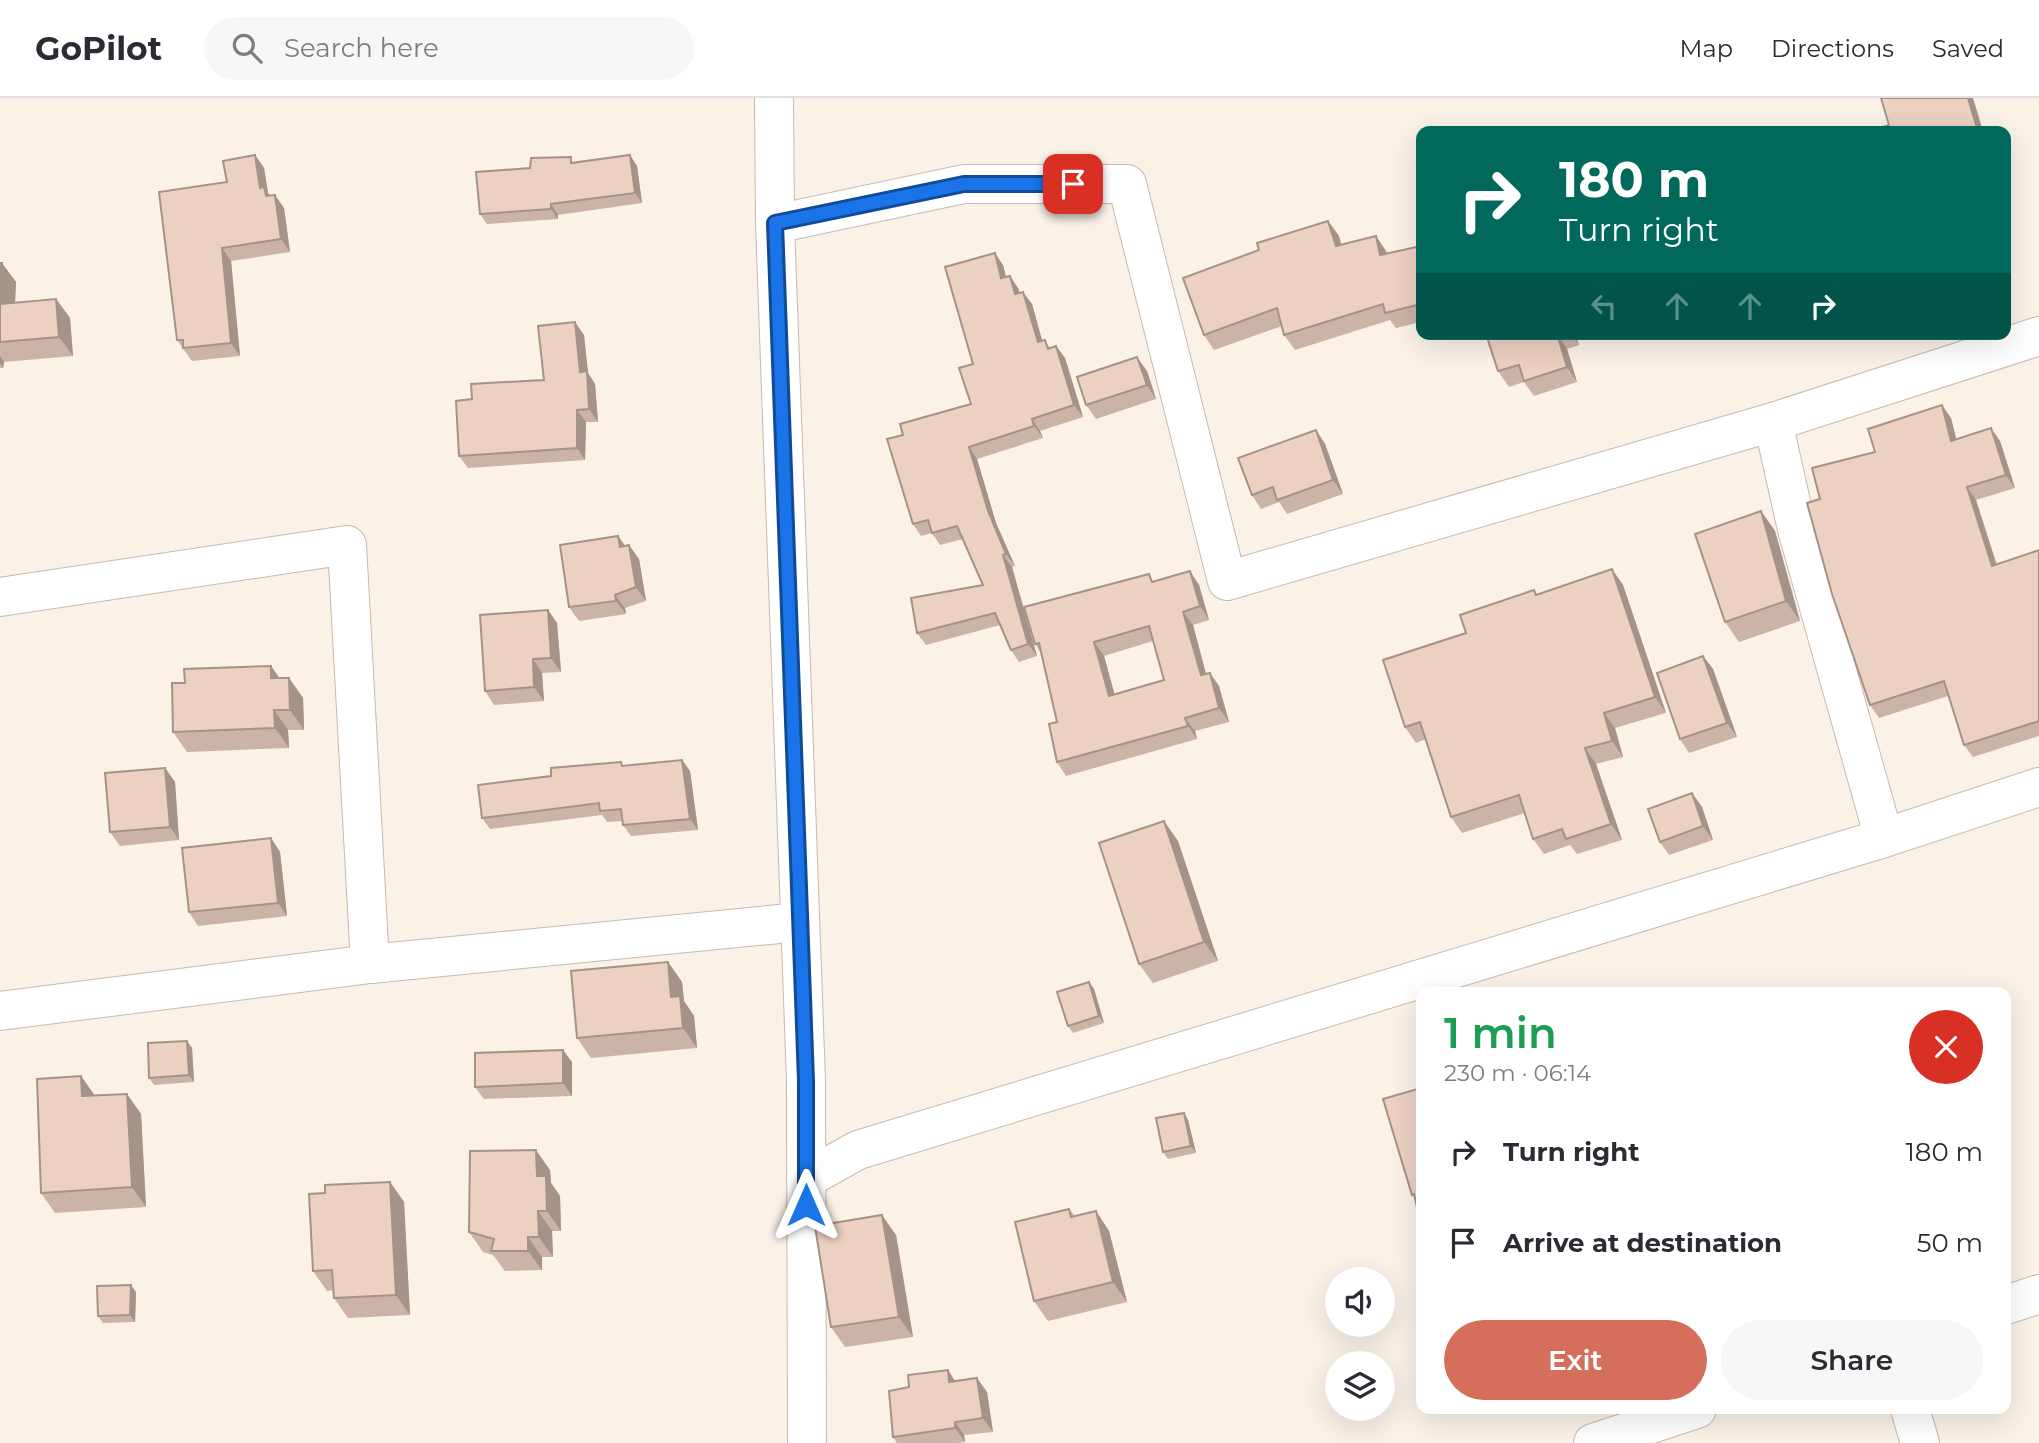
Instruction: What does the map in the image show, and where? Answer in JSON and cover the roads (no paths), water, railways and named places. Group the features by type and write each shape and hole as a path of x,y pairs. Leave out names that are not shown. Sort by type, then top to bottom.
{"street":[{"path":"774,98 775,223 800,922 806,1179 807,1443"},
{"path":"775,223 964,184 1127,184 1227,581 1773,422 2039,336"},
{"path":"1773,422 1804,554 1884,838"},
{"path":"0,597 347,545 370,964"},
{"path":"806,1179 858,1150 1884,838 2039,787"},
{"path":"0,1011 370,964 800,922"},
{"path":"2011,1303 2039,1294"},
{"path":"1593,1443 1682,1414"},
{"path":"1911,1414 1920,1443"}]}
